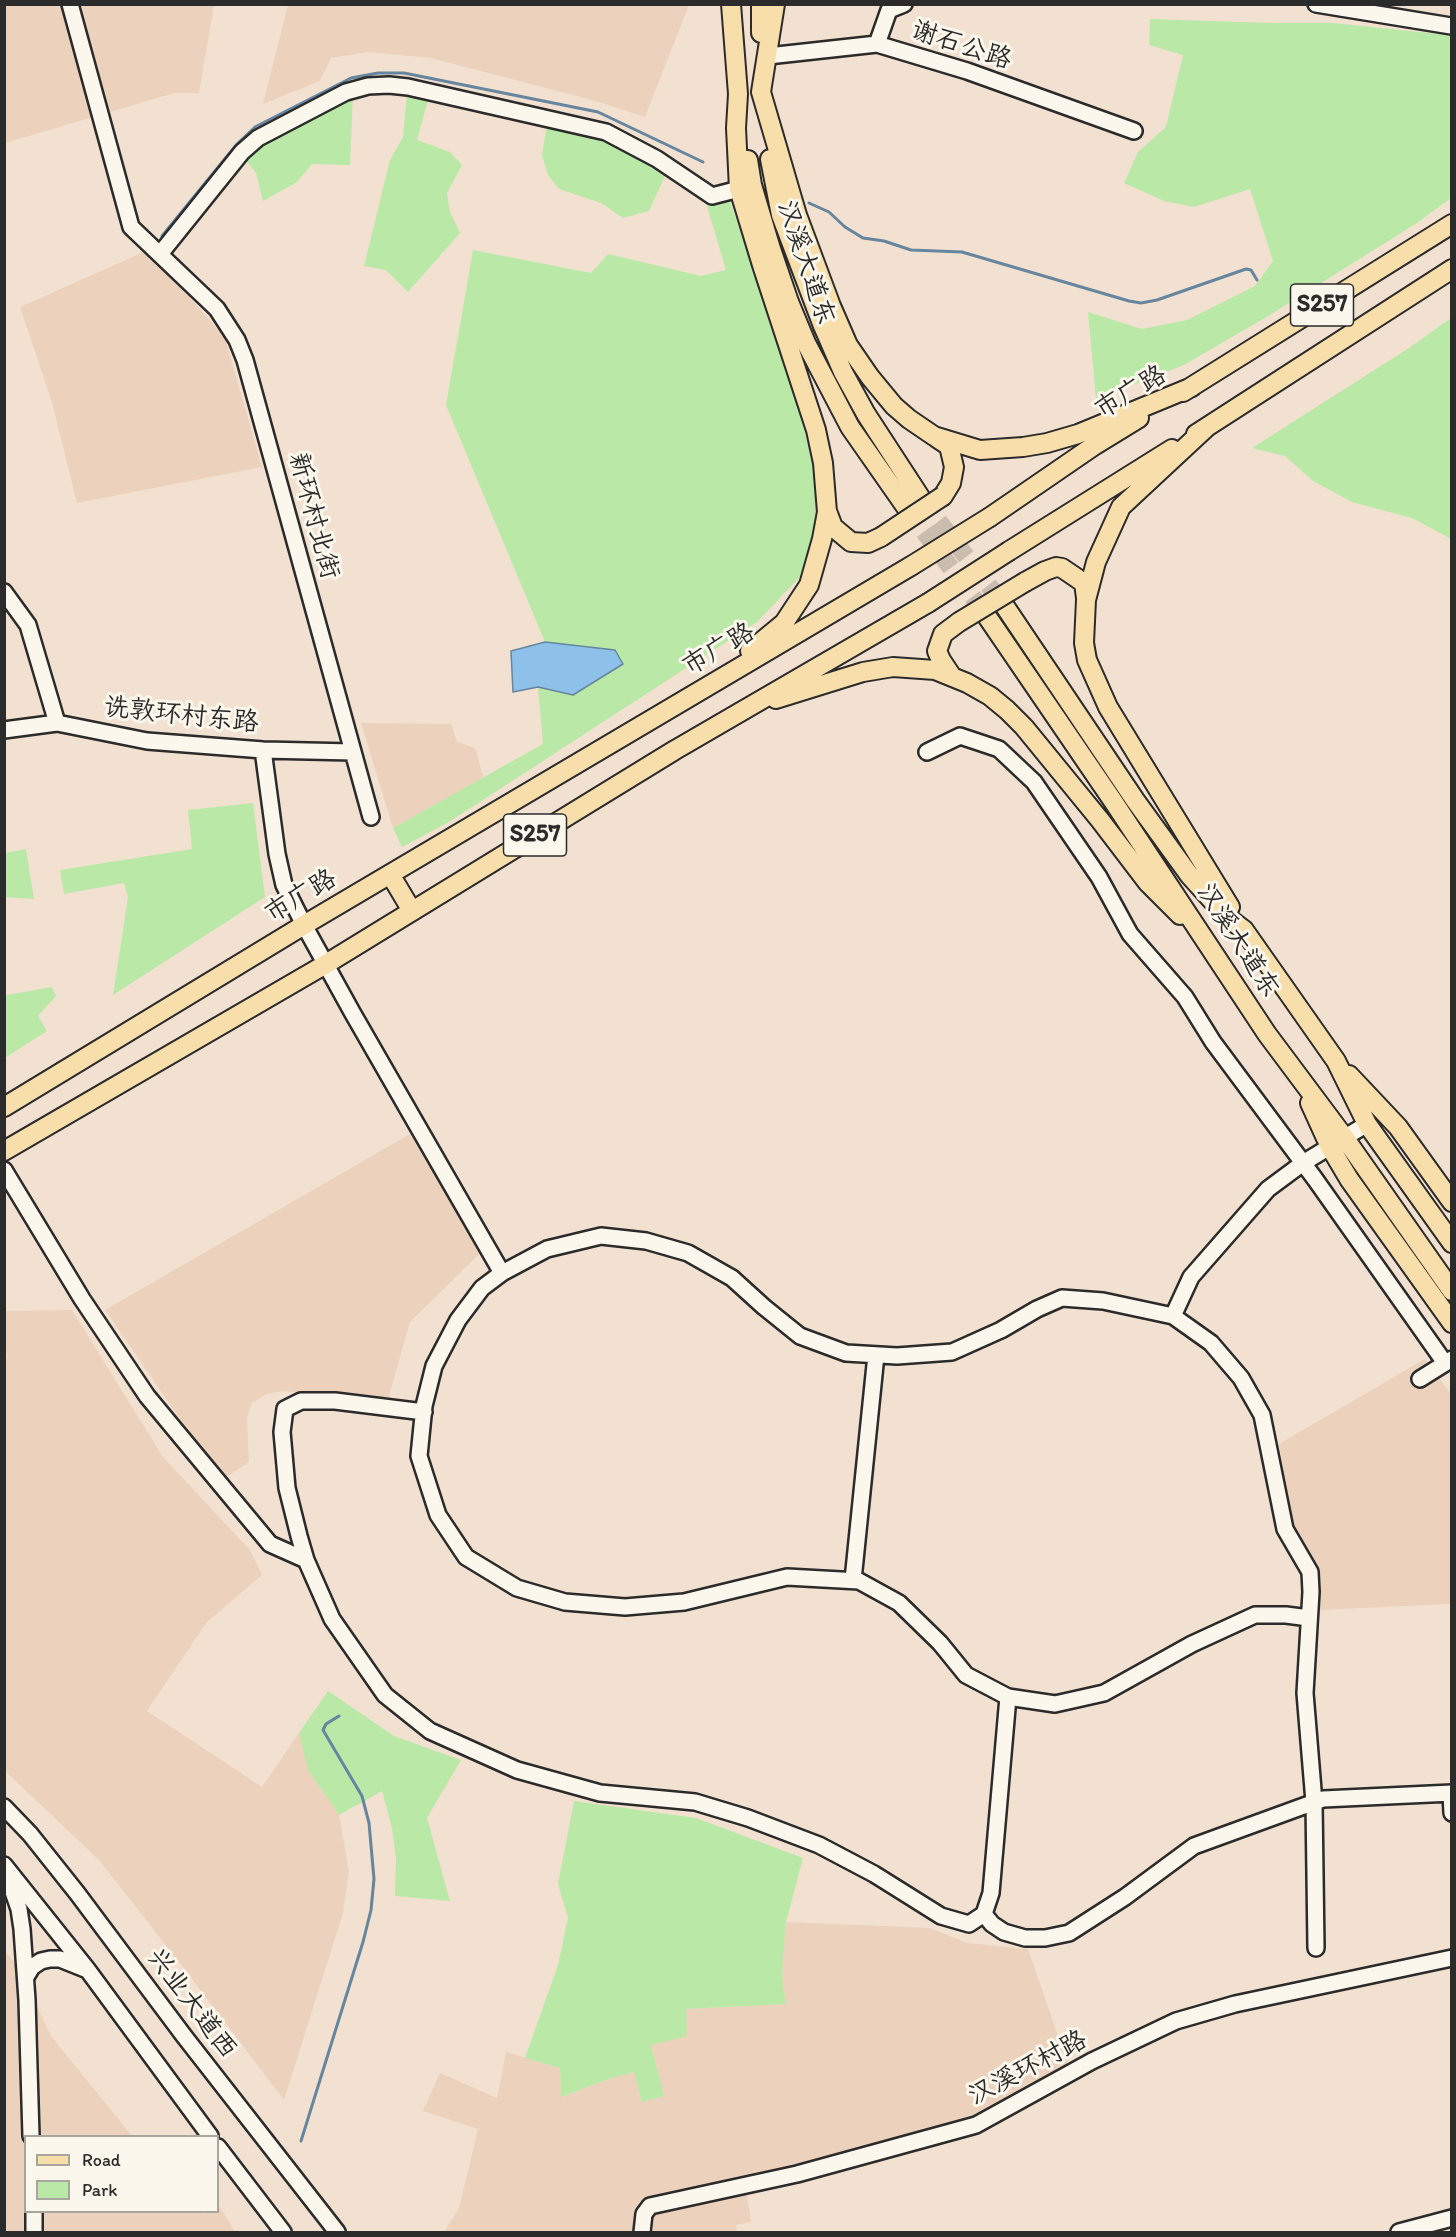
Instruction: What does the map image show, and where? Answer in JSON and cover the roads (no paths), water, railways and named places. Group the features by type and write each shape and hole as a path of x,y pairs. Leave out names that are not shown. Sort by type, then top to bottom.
{"main road":[{"path":"712,684 784,623 809,585 827,511 823,463 816,430 762,265 740,189 736,128 738,94 731,4"},
{"name":"汉溪大道东","path":"740,4 738,94 752,185 789,303 811,352 850,427 915,505 843,372 823,326 781,214 768,153 761,92 762,4"},
{"path":"775,4 761,92 797,215 823,287 848,345 870,377 894,406 949,446 952,455 951,483 943,496 881,537 868,543 851,542 833,527 827,511"},
{"name":"市广路","path":"4,1107 304,925 911,566 990,517 1095,445 1452,224"},
{"name":"S257","path":"4,1151 326,964 745,708 928,603 1206,428 1452,269"},
{"path":"931,434 980,450 1047,443 1078,434 1192,387"},
{"path":"1206,428 1121,507 1096,562 1086,600 1083,628 1086,651 1108,707 1244,930"},
{"path":"951,675 937,651 943,634 1025,582 1045,571 1056,567 1062,568 1084,583 1086,600"},
{"name":"汉溪大道东","path":"1004,606 1135,800 1190,876 1227,917 1244,930 1336,1062 1366,1124 1452,1243"},
{"name":"汉溪大道东","path":"986,615 1300,1080 1337,1142"},
{"path":"745,708 863,672 893,667 935,670 951,675 990,696 1016,719 1100,820 1148,884 1207,943"},
{"path":"390,874 412,911"},
{"path":"1336,1062 1398,1126 1452,1202"},
{"path":"1337,1142 1406,1225 1452,1291"},
{"path":"1337,1142 1350,1179 1452,1323"},
{"path":"1406,1225 1427,1210"}],"street":[{"name":"新环村北街","path":"70,4 131,227 217,309 237,340 245,360 371,817"},
{"path":"877,44 889,9 904,4"},
{"path":"1316,4 1451,26"},
{"name":"谢石公路","path":"768,56 877,44 967,71 1134,131"},
{"path":"160,254 242,152 258,138 346,92 368,86 408,87 606,132 657,159 712,196 740,189"},
{"path":"4,592 28,625 57,723"},
{"name":"诜敦环村东路","path":"4,730 57,723 147,741 263,750 353,752"},
{"path":"927,752 960,736 999,749 1034,782 1099,877 1130,934 1185,997 1213,1042 1448,1361 1420,1379"},
{"path":"263,750 277,854 284,885 422,1136 502,1273"},
{"path":"1173,1316 1191,1277 1268,1189 1303,1163 1366,1124"},
{"path":"4,1170 82,1299 147,1396 270,1544 306,1560"},
{"path":"1309,1618 1286,1615 1255,1616 1192,1644 1104,1694 1055,1704 1008,1697 966,1675 940,1643 899,1603 860,1581 787,1577 684,1602 625,1607 565,1602 516,1588 466,1557 438,1515 419,1456 424,1412 434,1366 458,1320 483,1288 502,1273 547,1249 601,1236 646,1241 688,1252 732,1278 800,1336 846,1353 897,1356 952,1352 1001,1330 1037,1309 1062,1298 1103,1301 1173,1316 1211,1342 1241,1378 1262,1415 1285,1529 1310,1572 1309,1618 1305,1693 1314,1802 1316,1948"},
{"path":"853,1580 876,1355"},
{"path":"424,1412 335,1401 301,1401 285,1409 282,1432 287,1488 306,1560 332,1619 385,1695 430,1731 518,1770 600,1793 695,1802 748,1818 819,1845 874,1874 941,1916 969,1923 984,1914 991,1893 1008,1697"},
{"path":"984,1914 992,1924 1004,1932 1024,1938 1045,1938 1069,1933 1125,1897 1194,1846 1323,1799 1451,1793 1452,1813"},
{"name":"兴业大道西","path":"4,1807 30,1834 77,1893 184,2036 337,2232"},
{"path":"4,1865 87,1969 209,2135"},
{"path":"4,1870 19,1909 26,1977 31,2135"},
{"name":"汉溪环村路","path":"642,2232 644,2214 650,2206 797,2174 976,2125 1092,2061 1176,2021 1235,2004 1452,1958"},
{"path":"26,1977 32,1967 40,1961 50,1959 60,1959 87,1969"},
{"path":"219,2148 283,2232"},
{"path":"34,2213 34,2232"},
{"path":"1399,2232 1452,2218"}],"water":[{"path":"545,642 615,650 623,664 573,695 538,687 513,692 511,651"}],"waterway":[{"path":"162,236 237,144 255,127 351,78 378,73 404,73 598,112 703,162"},
{"path":"809,203 829,212 845,227 863,238 884,241 911,250 962,252 1129,301 1141,303 1157,300 1246,269 1251,270 1257,280"},
{"path":"301,2141 363,1942 371,1910 374,1879 369,1823 362,1796 323,1730 326,1724 339,1716"}],"tunnel":[{"path":"922,500 1004,605"},
{"path":"908,510 986,615"}]}
